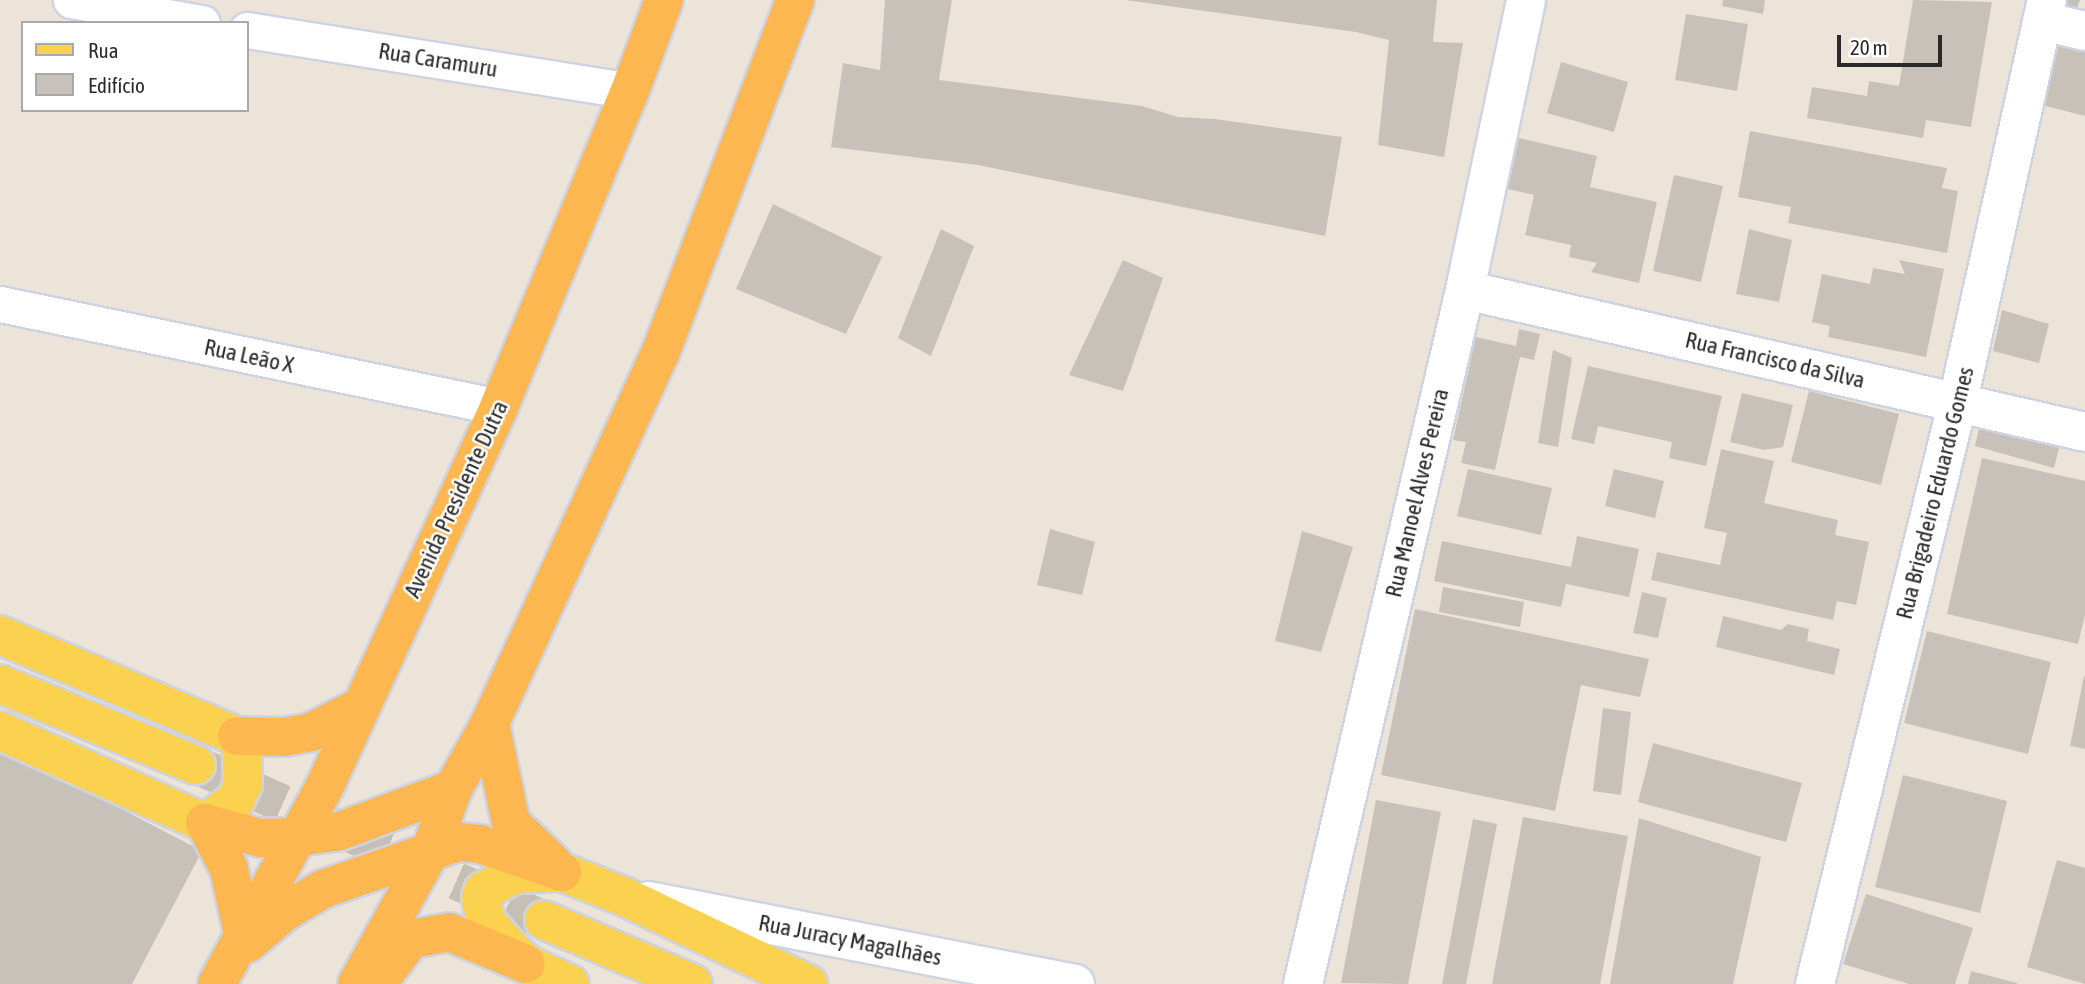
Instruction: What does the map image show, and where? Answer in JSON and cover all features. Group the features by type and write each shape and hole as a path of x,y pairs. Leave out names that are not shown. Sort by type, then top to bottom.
{"highway":[{"name":"Avenida Presidente Dutra","path":"231,959 298,837 499,407 630,91 664,0"},
{"path":"357,984 429,854 453,789 490,723 660,354 795,0"},
{"path":"237,736 284,737 311,732 360,707"},
{"path":"490,723 510,823 562,872"},
{"path":"205,823 261,838 298,837 340,831 453,789"},
{"path":"205,823 229,869 231,959"},
{"path":"231,959 286,911 323,889 458,842 480,844 562,872"},
{"path":"377,984 411,940 449,932 526,964"}],"main road":[{"path":"0,635 237,736 242,754 243,784 234,802 205,823 0,731"},
{"path":"0,684 196,765"},
{"path":"570,984 526,964 486,921 481,899 483,891 515,874 562,872 625,897 808,984"},
{"path":"544,920 694,984"}],"street":[{"path":"71,0 122,5 193,21"},
{"name":"Rua Manoel Alves Pereira","path":"1303,984 1465,290 1526,0"},
{"path":"2045,11 2085,31"},
{"name":"Rua Brigadeiro Eduardo Gomes","path":"1815,984 1958,401 2045,11"},
{"name":"Rua Caramuru","path":"248,30 630,91"},
{"name":"Rua Francisco da Silva","path":"1465,290 2085,432"},
{"name":"Rua Leão X","path":"0,304 499,407"},
{"name":"Rua Juracy Magalhães","path":"625,897 1075,984"}],"building":[{"path":"885,0 952,0 939,80 1142,106 1178,117 1215,119 1342,137 1325,236 978,165 831,147 843,63 880,70"},
{"path":"1125,0 1437,0 1433,42 1463,43 1444,157 1378,145 1389,40 1356,32"},
{"path":"1723,0 1765,0 1763,14 1722,6"},
{"path":"1913,0 1992,2 1971,127 1926,120 1923,138 1807,118 1812,87 1867,96 1869,81 1899,86"},
{"path":"2055,0 2080,0 2077,8 2054,4"},
{"path":"1686,14 1748,24 1737,91 1675,80"},
{"path":"2052,38 2085,45 2085,116 2034,103"},
{"path":"1561,62 1628,82 1614,132 1547,113"},
{"path":"1750,131 1947,168 1942,188 1958,191 1947,253 1788,223 1791,207 1738,197"},
{"path":"1519,138 1597,156 1590,187 1657,202 1639,283 1591,272 1597,263 1569,257 1571,245 1525,235 1534,195 1508,189"},
{"path":"1674,175 1723,186 1701,282 1653,271"},
{"path":"773,204 882,257 846,334 736,289"},
{"path":"941,229 974,246 931,356 898,338"},
{"path":"1749,229 1792,240 1779,302 1736,294"},
{"path":"1123,260 1163,278 1123,391 1069,375"},
{"path":"1899,260 1944,269 1926,357 1828,337 1830,326 1812,322 1822,274 1870,284 1873,268 1905,274"},
{"path":"2002,310 2049,324 2039,363 1993,351"},
{"path":"1519,329 1540,334 1534,360 1520,357 1495,470 1461,463 1466,442 1453,440 1476,337 1516,346"},
{"path":"1553,350 1572,358 1558,447 1538,443"},
{"path":"1588,366 1722,396 1706,466 1669,458 1672,442 1598,426 1594,444 1571,439"},
{"path":"1809,391 1899,414 1881,485 1791,462"},
{"path":"1742,393 1793,405 1783,447 1764,450 1730,442"},
{"path":"1981,420 2014,428 2013,436 2059,448 2054,468 1975,446"},
{"path":"1721,449 1774,461 1764,503 1838,520 1835,535 1869,542 1856,605 1837,601 1833,620 1651,580 1657,552 1720,565 1727,533 1704,528"},
{"path":"1982,458 2085,481 2085,615 2078,644 1947,614"},
{"path":"1468,469 1552,488 1541,535 1457,516"},
{"path":"1614,469 1664,481 1655,518 1605,506"},
{"path":"1050,529 1095,542 1082,595 1037,585"},
{"path":"1302,531 1353,547 1321,652 1275,641"},
{"path":"1577,536 1639,549 1629,597 1566,584 1561,607 1434,581 1442,541 1571,567"},
{"path":"1443,587 1524,602 1520,627 1439,612"},
{"path":"1642,592 1667,598 1658,638 1633,633"},
{"path":"1415,609 1649,659 1640,697 1581,685 1555,811 1381,775"},
{"path":"1723,616 1781,630 1788,624 1809,629 1807,641 1840,649 1834,675 1716,647"},
{"path":"1927,631 2051,662 2028,754 1904,723"},
{"path":"2085,676 2085,749 2070,746"},
{"path":"1603,708 1631,712 1621,795 1593,791"},
{"path":"1653,743 1802,783 1786,842 1638,802"},
{"path":"3,747 202,851 132,984 0,984 0,753"},
{"path":"1903,775 2007,801 1980,913 1875,887"},
{"path":"1376,800 1441,812 1408,984 1341,983"},
{"path":"1523,817 1628,836 1600,984 1492,984"},
{"path":"1639,818 1761,857 1733,984 1610,984"},
{"path":"1473,819 1497,824 1466,984 1442,984"},
{"path":"2057,860 2085,868 2085,984 2027,967"},
{"path":"1866,894 1973,928 1955,984 1909,984 1843,964"},
{"path":"1971,971 2017,983 2017,984 1968,984"}],"tunnel":[{"path":"196,765 544,920"}]}
